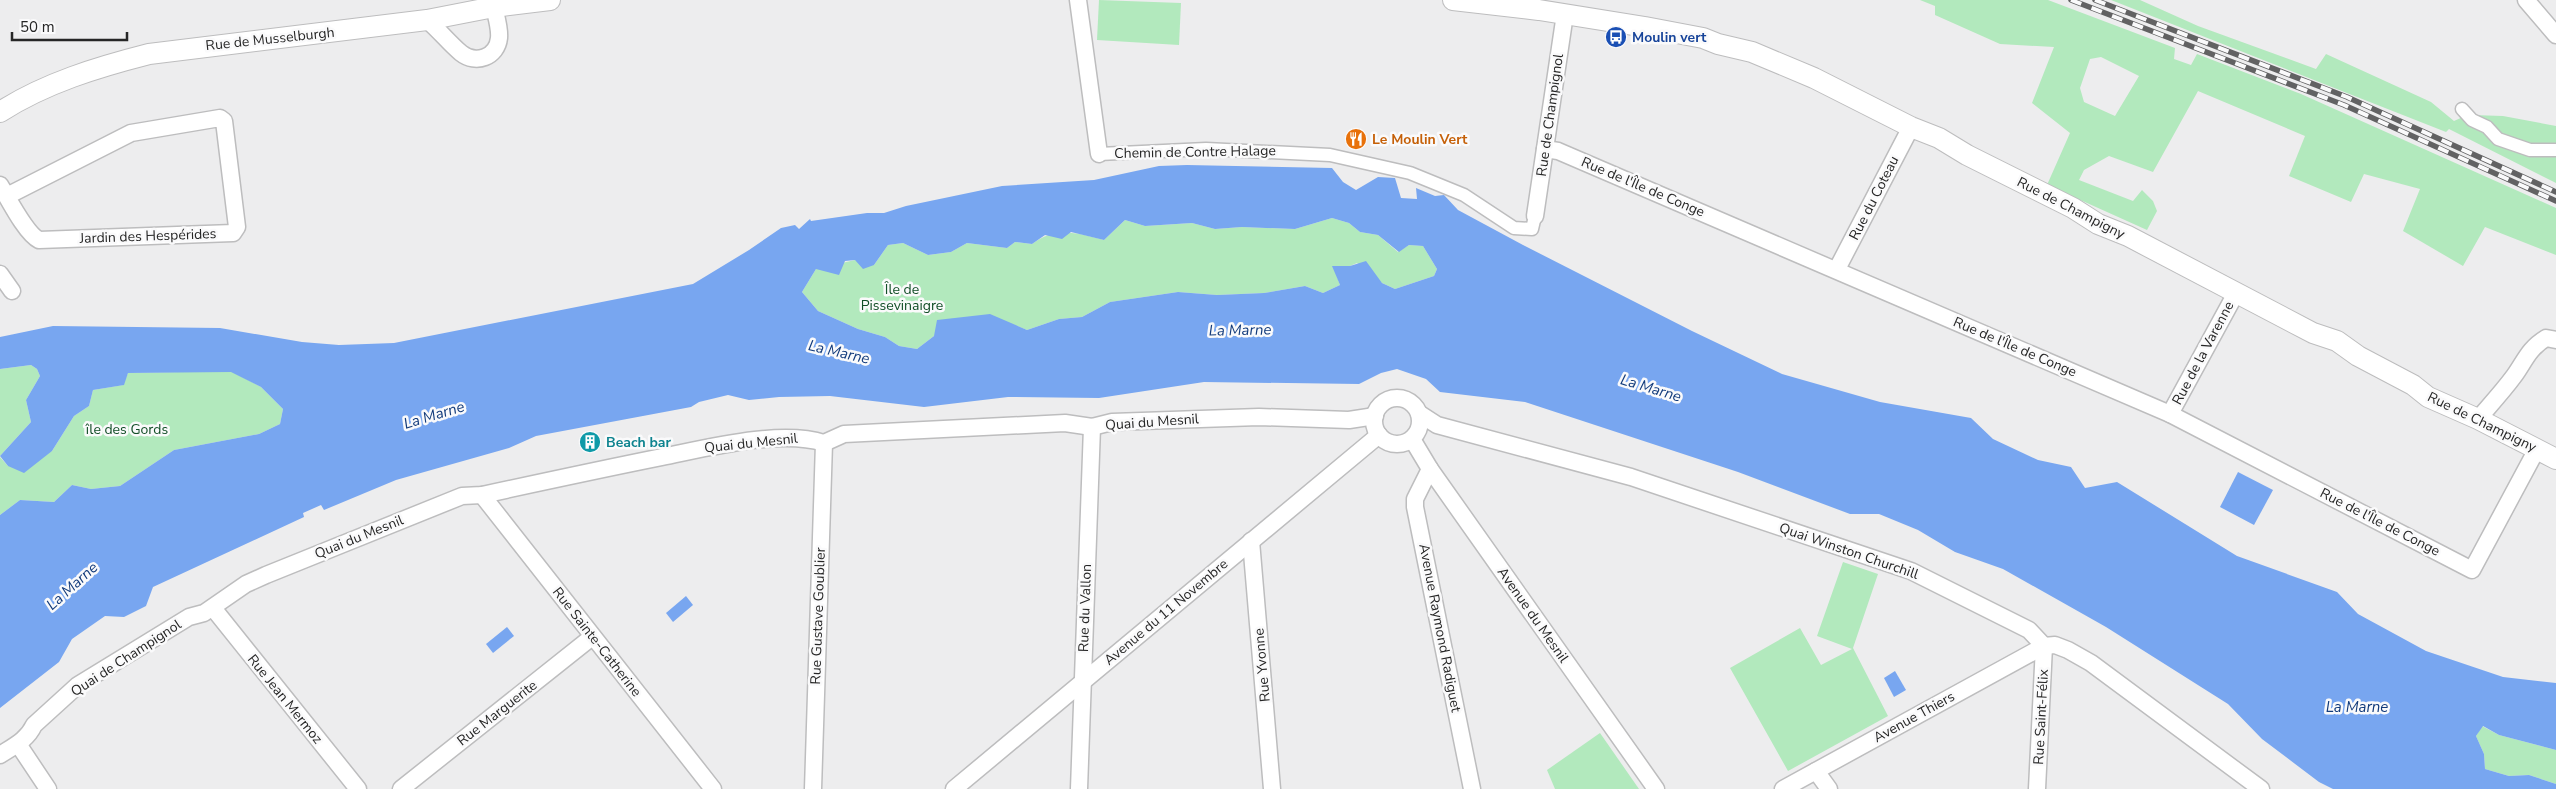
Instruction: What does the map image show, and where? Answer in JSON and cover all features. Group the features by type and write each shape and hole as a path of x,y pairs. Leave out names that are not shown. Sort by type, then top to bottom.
{"street":[{"name":"Rue de Musselburgh","path":"0,112 62,82 105,66 149,54 427,20 494,7 550,0"},
{"path":"1078,0 1099,154"},
{"path":"1454,0 1564,14"},
{"path":"2526,0 2556,35"},
{"path":"427,20 461,53 479,59 489,56 498,43 498,27 494,7"},
{"name":"Rue de Champigny","path":"1564,14 1703,38 1718,44 1752,52 1814,78 1911,127 1939,138 1967,156 2073,208 2098,224 2128,236 2314,333 2337,340 2358,356 2413,385 2428,397 2478,419 2556,459"},
{"name":"Rue de Champignol","path":"1535,216 1564,14"},
{"path":"2462,108 2472,120 2487,127 2498,139 2530,150 2556,150"},
{"name":"Jardin des Hespérides","path":"220,118 224,121 237,227 233,233 38,240 32,235 3,190 131,133 220,118"},
{"name":"Rue du Coteau","path":"1837,269 1911,127"},
{"name":"Chemin de Contre Halage","path":"1099,154 1206,149 1330,155 1410,173 1454,190 1514,228 1532,229 1535,216"},
{"name":"Rue de l'Île de Conge","path":"1546,149 1558,152 1837,269 2170,414 2472,570 2537,449"},
{"path":"0,274 12,291"},
{"name":"Rue de la Varenne","path":"2170,414 2236,293"},
{"path":"2478,419 2515,375 2521,362 2536,345 2546,338 2556,340"},
{"path":"1397,398 1411,402 1420,414 1419,428 1412,439 1398,444 1391,443 1379,435 1374,423 1375,416 1383,403 1397,398"},
{"name":"Quai Winston Churchill","path":"1420,414 1437,425 1631,476 1912,570 2029,630 2044,646"},
{"name":"Quai du Mesnil","path":"213,608 246,584 266,574 462,496 482,495 717,445 806,438 824,443 844,434 1065,423 1092,427 1112,422 1259,417 1349,420 1375,416"},
{"name":"Rue du Vallon","path":"1080,789 1082,683 1092,427"},
{"name":"Avenue du 11 Novembre","path":"954,789 1379,435"},
{"name":"Avenue du Mesnil","path":"1412,439 1430,469 1656,789"},
{"name":"Rue Gustave Goublier","path":"813,789 824,443"},
{"name":"Avenue Raymond Radiguet","path":"1430,469 1414,499 1415,507 1472,789"},
{"name":"Rue Sainte-Catherine","path":"482,495 713,789"},
{"name":"Rue Yvonne","path":"1251,541 1272,789"},
{"name":"Quai de Champignol","path":"0,755 18,744 30,733 34,724 78,685 190,617 213,608"},
{"name":"Rue Jean Mermoz","path":"213,608 358,789"},
{"name":"Rue Marguerite","path":"401,789 592,637"},
{"path":"2044,646 2055,645 2091,663 2261,789"},
{"name":"Avenue Thiers","path":"1783,789 2044,646"},
{"name":"Rue Saint-Félix","path":"2037,789 2044,646"},
{"path":"18,744 48,789"},
{"path":"1816,771 1829,789"}],"green space":[{"path":"1099,0 1181,3 1179,45 1097,40"},
{"path":"1920,0 2048,0 2175,48 2174,59 2191,65 2197,54 2301,94 2556,208 2556,255 2485,227 2463,266 2403,231 2420,189 2364,174 2351,202 2289,176 2305,136 2198,91 2153,172 2109,156 2084,170 2079,180 2133,201 2142,190 2153,201 2157,211 2147,230 2047,185 2070,133 2032,103 2054,47 2000,44 1935,15 1935,6","holes":["2101,57 2139,76 2115,116 2084,102 2080,88 2090,59"]},
{"path":"2111,0 2140,0 2198,26 2316,69 2326,54 2431,102 2454,121 2465,116 2497,140 2556,152 2556,183 2449,129 2446,132"},
{"path":"2472,115 2503,116 2556,126 2556,147 2502,139"},
{"name":"Île de Pissevinaigre","path":"1332,218 1349,223 1360,232 1378,235 1398,252 1409,245 1423,246 1437,269 1434,276 1395,289 1382,283 1357,263 1350,266 1333,266 1340,285 1323,293 1305,286 1264,293 1217,295 1178,292 1110,302 1082,317 1059,319 1027,330 1012,324 934,336 917,349 899,346 885,337 858,329 818,311 802,292 816,269 855,260 874,265 888,245 903,243 928,255 951,252 967,243 1007,248 1015,242 1032,244 1041,238 1058,233 1076,233 1104,240 1125,220 1145,226 1192,223 1215,229 1242,227 1295,229"},
{"path":"31,365 37,369 40,376 26,400 31,422 0,456 0,369"},
{"name":"île des Gords","path":"231,371 261,387 283,409 280,424 259,434 174,450 120,486 91,489 72,485 54,502 20,500 0,515 0,457 8,466 52,451 74,416 89,406 93,390 123,385 128,373"},
{"path":"1843,562 1878,574 1853,648 1888,716 1788,771 1730,668 1800,628 1821,665 1852,649 1817,636"},
{"path":"2482,726 2499,735 2556,750 2556,784 2529,775 2509,776 2485,769 2484,754 2476,736"},
{"path":"1600,733 1639,789 1555,789 1547,770"}],"water":[{"name":"La Marne","path":"1159,166 1332,168 1343,182 1356,190 1378,177 1395,178 1401,198 1417,199 1416,188 1435,196 1444,195 1458,210 1523,245 1692,331 1782,374 1880,402 1971,418 1993,439 2038,460 2071,467 2085,488 2117,482 2237,556 2337,592 2358,614 2426,651 2503,677 2556,683 2556,750 2499,735 2483,726 2476,736 2484,754 2485,769 2509,776 2529,775 2556,784 2556,789 2333,789 2319,782 2262,739 2228,704 2106,627 2003,569 1955,552 1918,530 1879,514 1850,514 1738,472 1525,402 1440,392 1426,379 1397,369 1381,373 1359,384 1204,382 1099,398 1008,397 924,407 830,396 779,397 749,400 728,395 699,402 691,407 536,436 509,448 396,480 324,510 321,505 303,513 304,517 153,587 146,606 124,617 105,616 72,639 59,662 0,708 0,515 20,500 54,502 72,485 91,489 120,486 174,450 259,434 280,424 283,409 261,387 231,372 128,373 124,385 93,390 89,406 74,416 52,451 24,473 8,466 0,456 31,422 26,400 40,376 37,369 31,365 0,369 0,337 53,326 220,328 302,342 339,345 394,343 693,284 781,228 795,225 799,229 810,219 811,221 867,213 884,213 906,206 1002,186 1094,180","holes":["1332,218 1349,223 1360,232 1378,235 1399,252 1409,245 1423,246 1437,269 1434,276 1395,289 1382,283 1366,261 1350,266 1332,266 1340,285 1323,293 1305,286 1264,293 1217,295 1178,292 1110,302 1082,317 1059,319 1027,330 990,314 937,320 934,336 917,349 899,346 885,337 858,329 818,311 802,292 816,269 839,275 845,261 855,260 863,269 874,265 888,245 903,243 928,255 951,252 967,243 1007,248 1015,242 1032,244 1045,235 1062,239 1071,232 1104,240 1125,220 1145,226 1192,223 1215,229 1242,227 1295,229"]},
{"path":"2238,472 2273,490 2254,525 2220,507"},
{"path":"686,596 693,605 673,622 666,613"},
{"path":"507,627 514,636 493,653 486,644"},
{"path":"1895,671 1906,690 1894,697 1884,678"}],"railway":[{"path":"2071,0 2344,105 2556,201"},
{"path":"2095,0 2347,97 2556,192"}],"place":[{"name":"Moulin vert","path":"1616,37"},
{"name":"Le Moulin Vert","path":"1356,139"},
{"name":"Beach bar","path":"590,442"}]}
